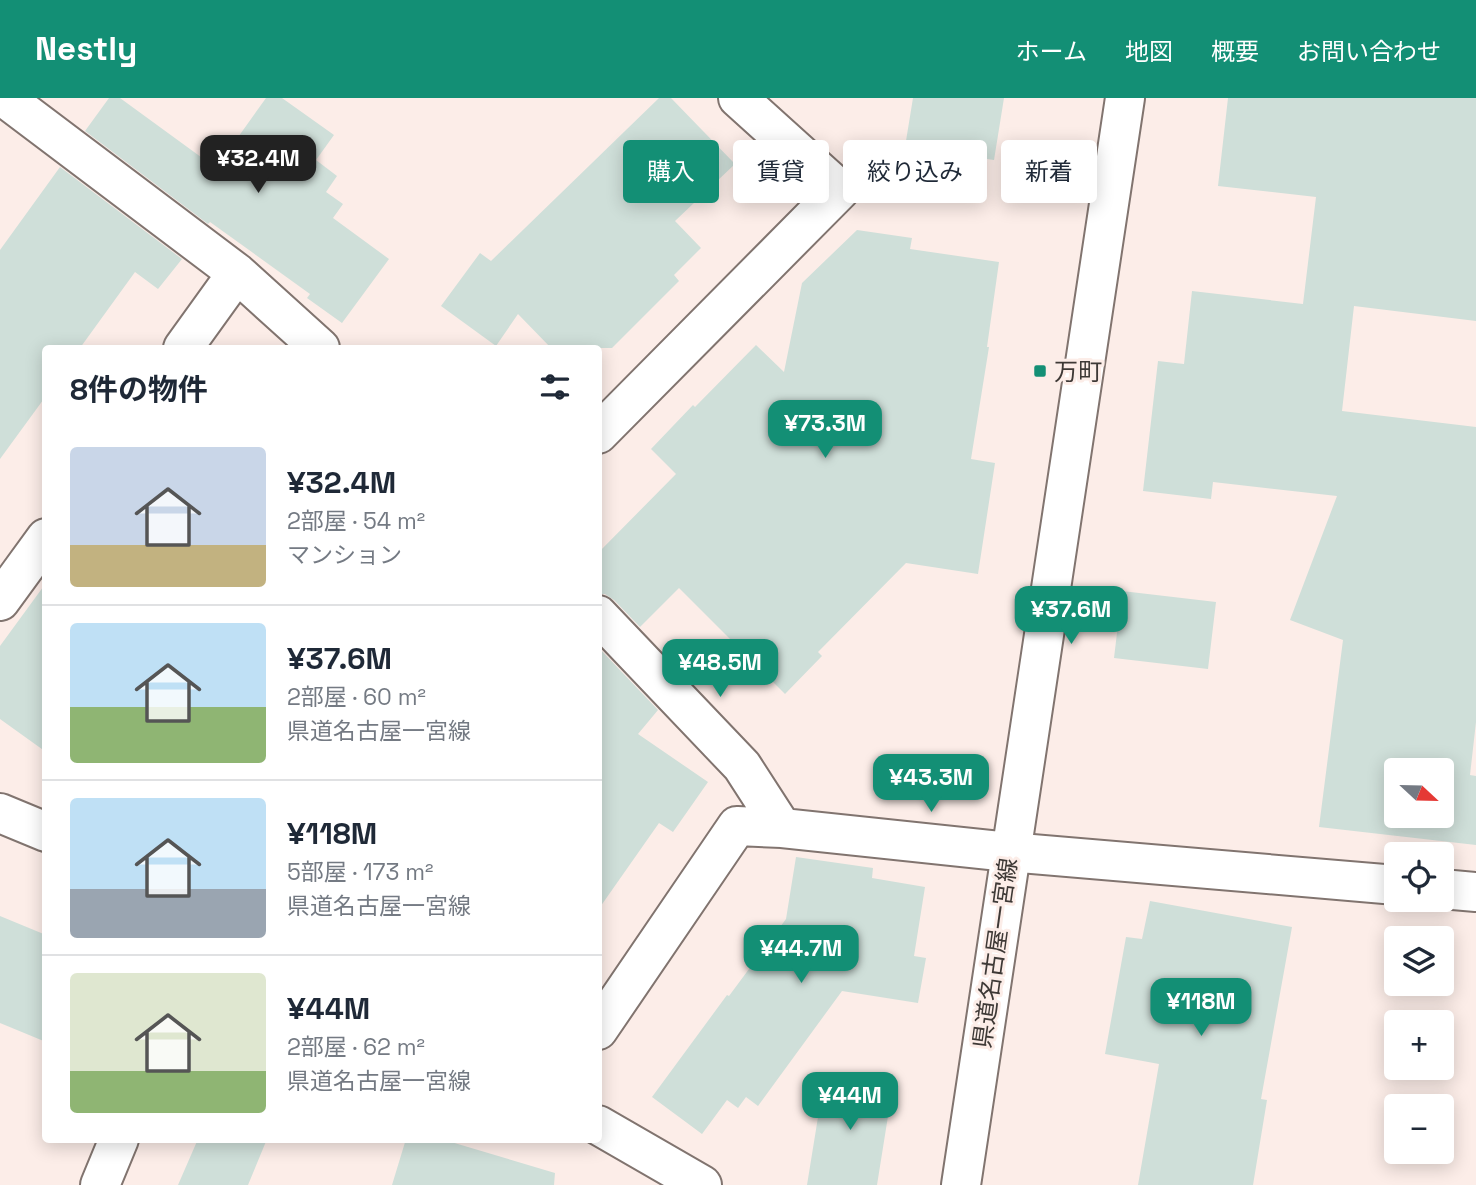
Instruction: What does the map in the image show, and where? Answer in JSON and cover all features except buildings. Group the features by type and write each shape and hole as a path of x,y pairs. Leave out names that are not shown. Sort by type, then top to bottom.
{"street":[{"path":"602,429 841,190 738,98"},
{"name":"県道名古屋一宮線","path":"961,1185 1009,852 1125,98"},
{"path":"26,104 237,273 317,345"},
{"path":"185,345 237,273"},
{"path":"0,601 42,543"},
{"path":"602,619 742,765 782,828"},
{"path":"0,813 42,830"},
{"path":"602,1024 737,826 1384,885"},
{"path":"1454,890 1476,892"},
{"path":"602,1127 702,1185"},
{"path":"100,1185 117,1143"}],"place":[{"name":"万町","path":"1040,371"}]}
